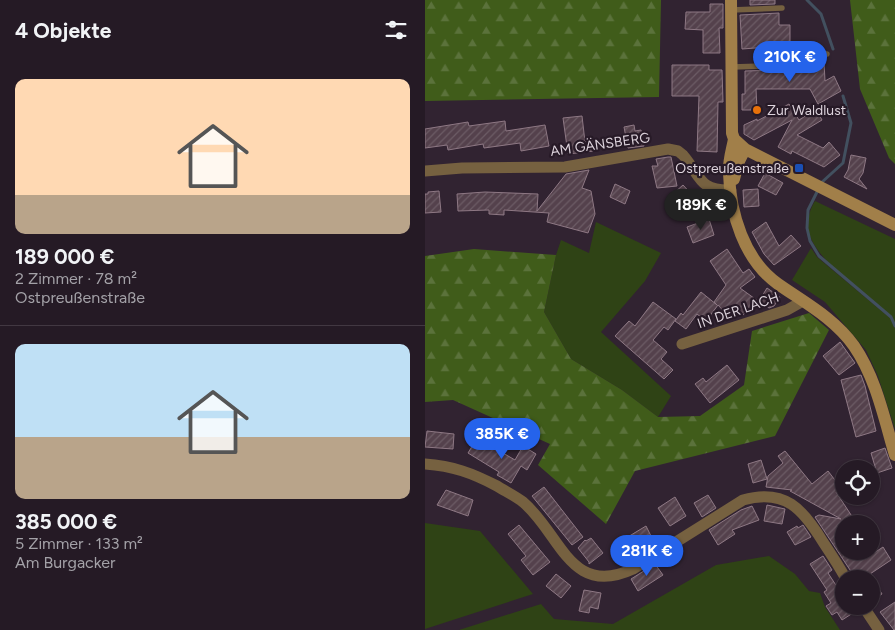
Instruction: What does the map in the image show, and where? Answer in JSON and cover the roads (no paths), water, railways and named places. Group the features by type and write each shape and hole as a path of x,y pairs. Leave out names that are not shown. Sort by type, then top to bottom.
{"street":[{"path":"731,5 732,132 734,139 729,166 737,225 753,257 776,283 832,322 861,357 873,383 895,455"},
{"path":"734,139 745,149 895,225"},
{"name":"AM GÄNSBERG","path":"425,171 462,168 565,167 667,149 678,151 683,155 707,187 714,190 731,190"},
{"path":"731,190 738,163 745,149"},
{"name":"IN DER LACH","path":"681,344 787,310 803,301"},
{"path":"425,464 459,469 476,475 522,501 542,522 577,567 586,573 597,576 609,577 620,575 633,569 743,500 769,496 793,504 803,513 840,570"},
{"path":"869,615 879,630"}],"lane":[{"path":"731,5 782,8"},
{"path":"732,67 801,65 801,52 827,54"}],"waterway":[{"path":"807,0 821,14 833,49"},
{"path":"821,183 843,163 851,123 843,96"},
{"path":"819,188 808,210 807,228 810,241 819,256 891,317 895,326"}],"place":[{"name":"Zur Waldlust","path":"757,110"},
{"name":"Ostpreußenstraße","path":"799,168"}]}
